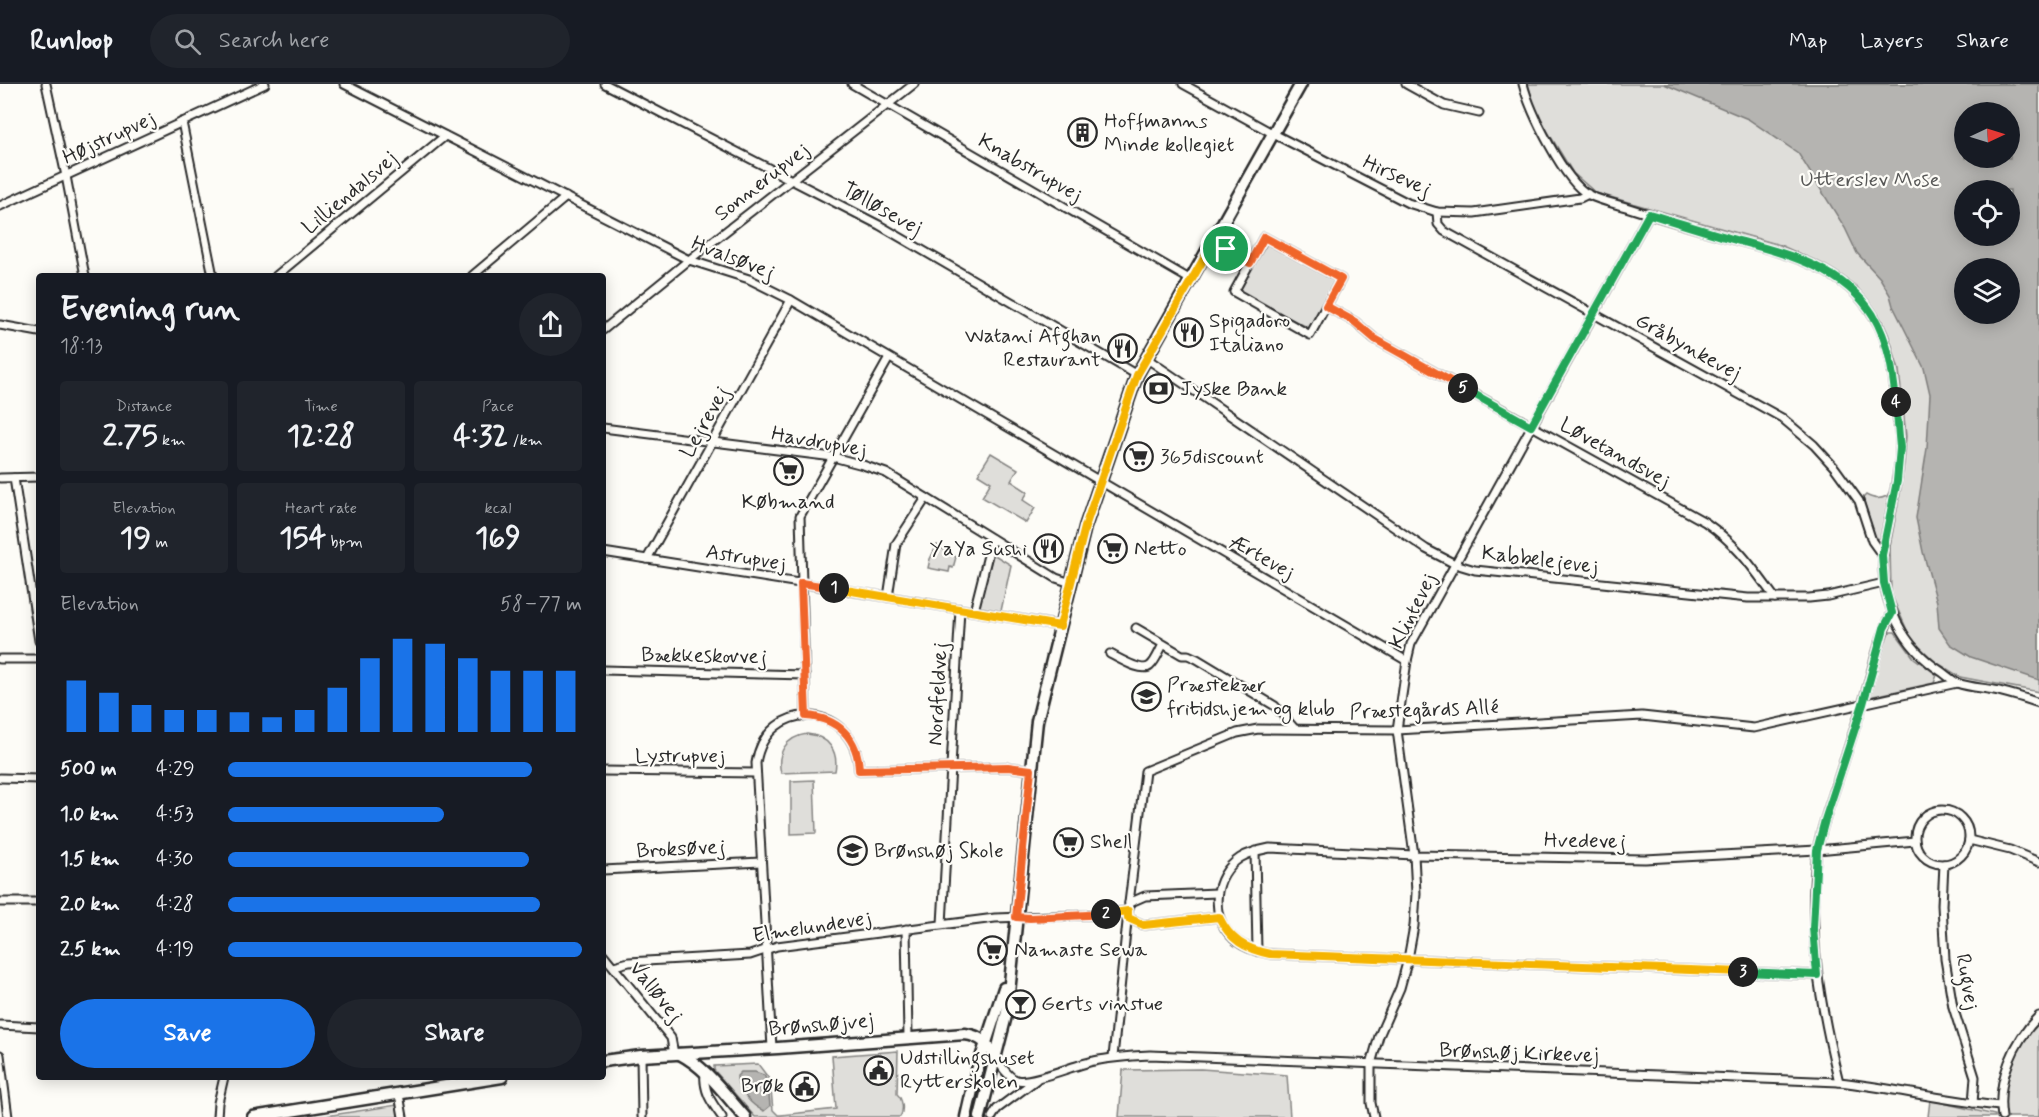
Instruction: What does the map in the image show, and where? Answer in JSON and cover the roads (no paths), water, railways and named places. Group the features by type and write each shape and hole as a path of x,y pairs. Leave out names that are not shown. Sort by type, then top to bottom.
{"main road":[{"path":"980,1117 1007,1012 1037,721 1085,527 1137,375 1301,84"},
{"path":"966,1117 976,1073 1011,965"},
{"name":"Brønshøjvej","path":"606,1061 641,1056 965,1034 987,1042"},
{"path":"987,1042 995,1057"},
{"path":"705,1072 712,1057 737,1051"},
{"path":"677,1054 692,1060 705,1072 745,1117"},
{"path":"254,1117 290,1114 484,1080"}],"street":[{"path":"46,84 84,273"},
{"name":"Højstrupvej","path":"0,206 265,84"},
{"name":"Hvalsøvej","path":"344,84 689,260 749,279 791,300 1100,481"},
{"name":"Tølløsevej","path":"604,84 879,225 1137,375"},
{"name":"Knabstrupvej","path":"852,84 1191,280"},
{"name":"Sonnerupvej","path":"606,328 914,84"},
{"name":"Hirsevej","path":"1183,84 1272,134 1408,203 1437,212 1474,213 1580,198 1588,194"},
{"path":"1406,84 1444,105 1479,113"},
{"path":"1522,84 1533,112 1554,153 1572,179 1588,194 1794,256 1821,268 1841,282 1872,315 1889,352 1900,448 1897,481 1882,555 1884,583 1892,613 1900,629 1918,653 1933,667 1957,682 2008,693 2039,703"},
{"path":"182,122 212,273"},
{"name":"Lilliendalsvej","path":"280,273 445,136"},
{"path":"476,273 566,197"},
{"name":"Gråbynkevej","path":"1437,212 1438,224 1444,231 1782,418 1814,445 1847,484 1859,501 1872,542 1882,555"},
{"name":"Klintevej","path":"1374,1117 1371,1103 1371,1064 1379,1036 1400,988 1414,926 1416,893 1414,855 1397,730 1411,644 1649,214"},
{"path":"1264,237 1341,279 1326,306 1310,335 1234,292 1264,237"},
{"path":"1214,241 1250,263"},
{"name":"Lejrevej","path":"647,559 791,300"},
{"name":"Løvetandsvej","path":"1326,306 1355,322 1375,339 1714,528 1740,550 1775,598"},
{"path":"0,325 36,331"},
{"path":"806,716 800,516 890,358"},
{"name":"Kabbelejevej","path":"1146,358 1426,549 1455,564 1497,574 1736,597 1828,596 1884,583"},
{"name":"Havdrupvej","path":"606,428 833,457 864,465 886,473 1056,578 1071,583"},
{"path":"14,477 36,621"},
{"path":"0,478 36,477"},
{"name":"Ærtevej","path":"1100,481 1407,661"},
{"path":"888,597 896,544 926,498"},
{"path":"974,611 992,539"},
{"name":"Astrupvej","path":"606,552 1060,626"},
{"name":"Nordfeldvej","path":"942,924 960,609"},
{"path":"1839,1082 1824,1020 1817,975 1813,928 1817,850 1863,704 1884,628 1892,613"},
{"path":"1136,628 1182,655 1197,659 1275,706 1294,728"},
{"path":"1110,654 1134,666 1147,668 1151,666 1163,645"},
{"path":"0,659 36,659"},
{"name":"Bækkeskovvej","path":"606,670 805,675"},
{"name":"Præstegårds Allé","path":"1113,1057 1145,771 1237,733 1258,729 1397,730 1642,716 1754,728 1957,682"},
{"path":"772,1048 756,773 758,754 766,737 780,724 797,717 825,718 848,735 857,752 859,770 1008,767 1031,770"},
{"name":"Lystrupvej","path":"606,771 756,773"},
{"path":"0,778 36,779"},
{"path":"1947,809 1964,820 1969,830 1969,840 1961,857 1944,864 1934,863 1918,851 1915,831 1919,821 1927,814 1947,809"},
{"path":"1969,840 2010,850 2039,862"},
{"name":"Hvedevej","path":"1255,851 1284,848 1414,855 1645,859 1817,850 1915,841"},
{"path":"1257,951 1255,851 1241,857 1230,866 1221,879 1217,893 1219,917 1233,939 1245,947 1257,951 1270,954 1817,975"},
{"name":"Broksøvej","path":"606,870 761,862"},
{"name":"Rugvej","path":"1944,864 1942,905 1945,959 1953,1007 1975,1077 1973,1103"},
{"path":"1217,893 1145,896 1128,911 1144,925 1219,917"},
{"path":"0,902 36,902"},
{"name":"Elmelundevej","path":"614,966 629,962 750,955 777,946 942,924 1016,917 1040,918 1128,911"},
{"path":"906,929 908,1038"},
{"name":"Valløvej","path":"606,957 671,1038 677,1054"},
{"path":"2002,1117 2000,1106 2005,1073 2014,1050 2028,1027 2039,1016"},
{"path":"0,1025 36,1026"},
{"path":"0,1055 8,1117"},
{"name":"Brønshøj Kirkevej","path":"995,1057 1008,1074 1016,1080 1038,1078 1069,1067 1113,1057 1150,1055 1839,1082 1886,1087 2000,1106"},
{"path":"641,1056 642,1117"},
{"path":"705,1072 704,1084 710,1101 722,1117"},
{"name":"Brønshøj Kirkevej","path":"992,1117 997,1109 1038,1078"},
{"path":"217,1117 223,1080"},
{"path":"399,1094 403,1117"}],"place":[{"name":"Hoffmanns Minde kollegiet","path":"1083,133"},
{"name":"Spigadoro Italiano","path":"1188,333"},
{"name":"Watani Afghan Restaurant","path":"1122,348"},
{"name":"Jyske Bank","path":"1159,389"},
{"name":"365discount","path":"1139,457"},
{"name":"Købmand","path":"788,471"},
{"name":"YaYa Sushi","path":"1048,549"},
{"name":"Netto","path":"1113,549"},
{"name":"Præstekær fritidshjem og klub","path":"1146,697"},
{"name":"Shell","path":"1069,842"},
{"name":"Brønshøj Skole","path":"853,851"},
{"name":"Namaste Sewa","path":"993,950"},
{"name":"Gerts vinstue","path":"1020,1004"},
{"name":"Udstillingshuset Rytterskolen","path":"879,1070"},
{"name":"Brøk","path":"805,1086"}],"park label":[{"name":"Utterslev Mose","path":"1870,180"}]}
